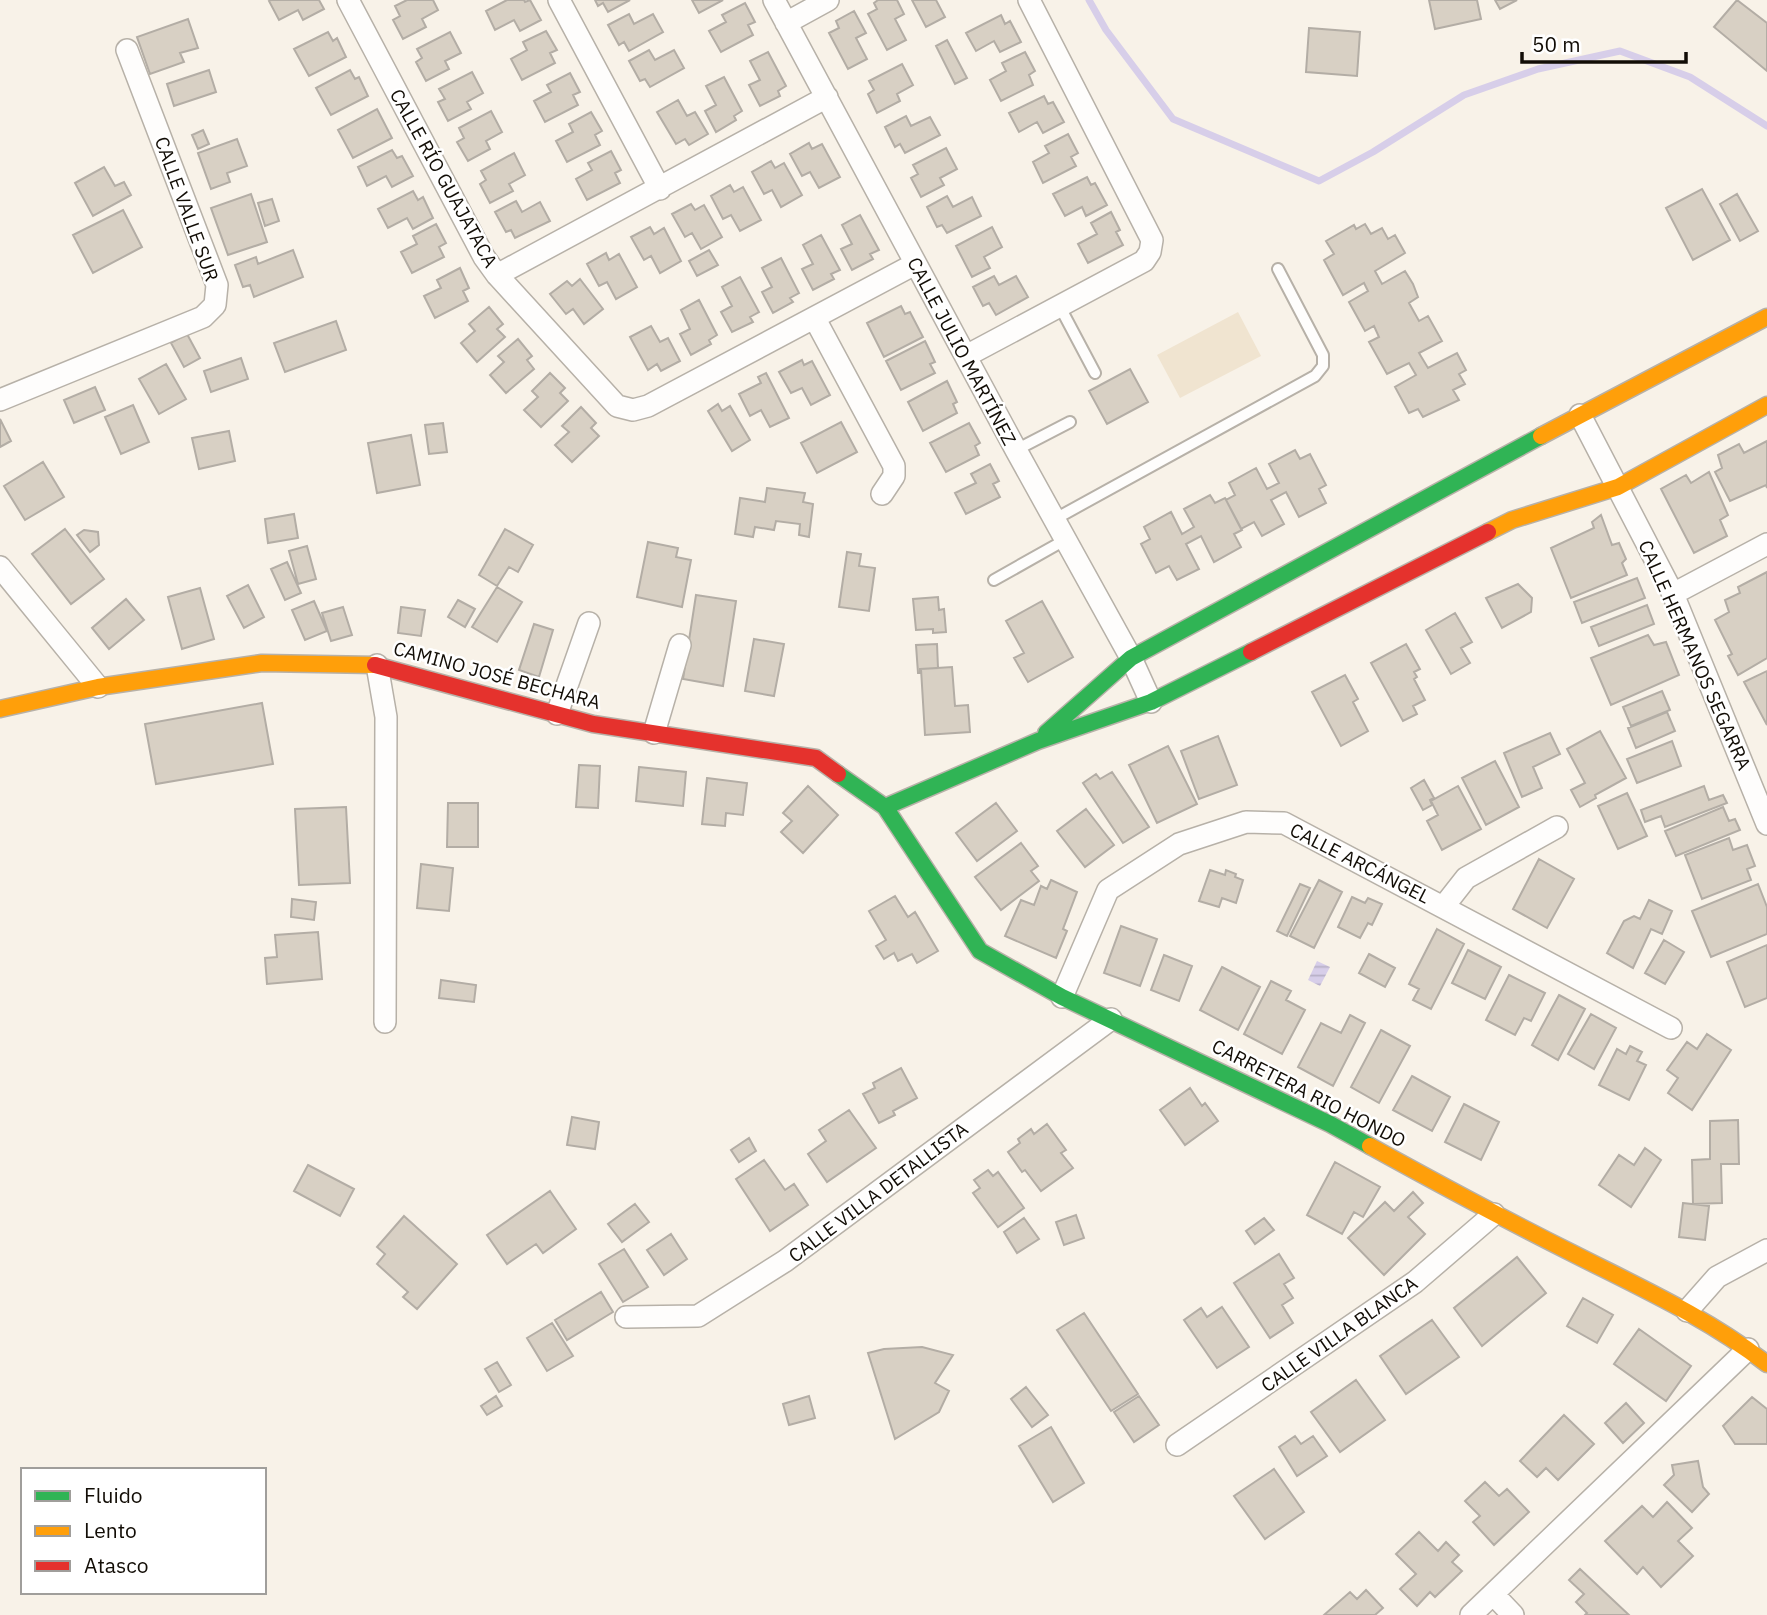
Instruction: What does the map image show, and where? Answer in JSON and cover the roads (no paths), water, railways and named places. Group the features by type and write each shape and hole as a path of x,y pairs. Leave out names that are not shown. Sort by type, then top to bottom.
{"street":[{"name":"CALLE RÍO GUAJATACA","path":"348,0 484,257 617,406 633,410 649,406 915,264"},
{"path":"559,0 660,189"},
{"name":"CALLE JULIO MARTÍNEZ","path":"774,0 1131,658 1151,702"},
{"path":"786,23 828,0"},
{"path":"966,356 1144,261 1152,240 1029,0"},
{"name":"CALLE VALLE SUR","path":"0,400 203,317 215,305 216,285 127,50"},
{"path":"498,275 827,97"},
{"path":"1038,741 1131,658 1767,317"},
{"path":"815,319 894,466 894,476 881,494"},
{"path":"885,807 1038,741 1151,702 1512,520 1618,487 1767,405"},
{"name":"CALLE HERMANOS SEGARRA","path":"1580,415 1673,594 1760,783 1767,824"},
{"path":"1673,594 1767,544"},
{"path":"0,567 98,687"},
{"path":"557,714 589,623"},
{"path":"654,733 680,645"},
{"name":"CAMINO JOSÉ BECHARA","path":"2,705 98,687 262,663 377,665 593,724 816,758 885,807"},
{"path":"377,665 386,717 385,1022"},
{"name":"CARRETERA RIO HONDO","path":"885,807 979,951 1062,997 1330,1124 1494,1214 1687,1311 1767,1364"},
{"name":"CALLE ARCÁNGEL","path":"1062,997 1108,890 1179,844 1246,822 1284,823 1671,1028"},
{"path":"1444,906 1466,878 1557,827"},
{"name":"CALLE VILLA DETALLISTA","path":"626,1317 698,1317 785,1261 1111,1019"},
{"name":"CALLE VILLA BLANCA","path":"1177,1445 1415,1282 1494,1214"},
{"path":"1687,1311 1717,1277 1767,1250"},
{"path":"1471,1615 1748,1349"},
{"path":"1493,1594 1513,1615"}],"lane":[{"path":"1055,519 1315,376 1323,366 1323,355 1278,270"},
{"path":"1060,307 1095,373"},
{"path":"1016,450 1070,422"},
{"path":"994,580 1065,540"}],"waterway":[{"path":"1089,0 1106,30 1173,119 1319,181 1373,152 1464,95 1538,69 1620,51 1690,77 1767,126"}]}
